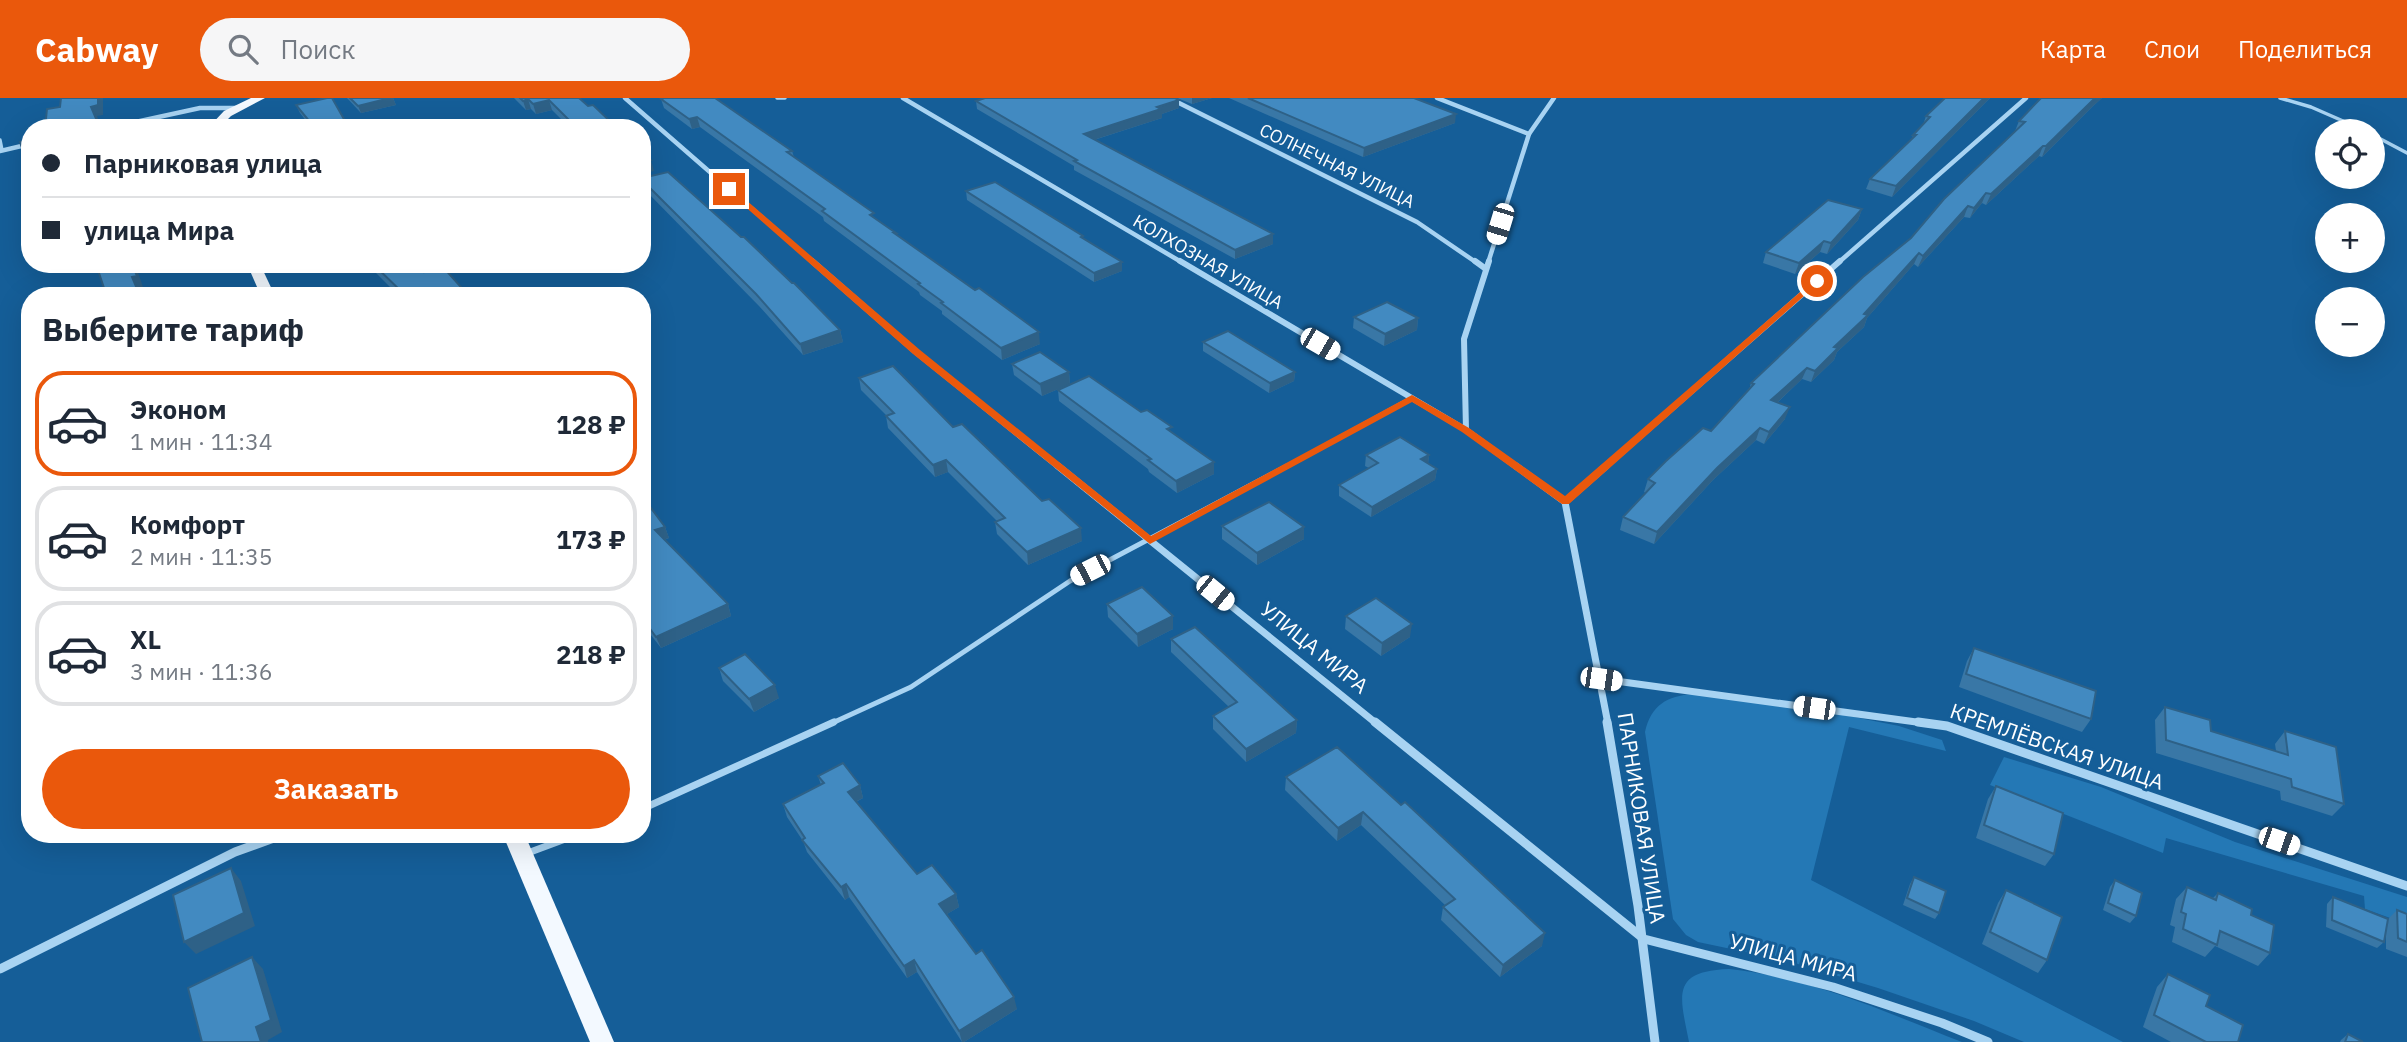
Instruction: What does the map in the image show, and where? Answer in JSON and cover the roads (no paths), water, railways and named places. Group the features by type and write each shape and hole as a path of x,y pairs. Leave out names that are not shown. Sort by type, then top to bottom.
{"main road":[{"path":"223,119 236,108 260,98"},
{"path":"518,845 602,1042"}],"street":[{"path":"199,98 200,108"},
{"name":"УЛИЦА МИРА","path":"625,98 649,119"},
{"name":"КОЛХОЗНАЯ УЛИЦА","path":"903,98 1466,430 1565,502"},
{"name":"СОЛНЕЧНАЯ УЛИЦА","path":"1169,98 1417,222 1486,269"},
{"path":"1437,98 1529,134"},
{"path":"1466,430 1464,338 1529,134 1554,98"},
{"path":"1565,502 2026,98"},
{"path":"149,119 200,108 236,108"},
{"name":"УЛИЦА МИРА","path":"651,121 916,352 1644,939 1833,987 1942,1023 1988,1042"},
{"path":"1,151 21,147"},
{"name":"ПАРНИКОВАЯ УЛИЦА","path":"1565,502 1601,679 1644,939 1655,1042"},
{"name":"КРЕМЛЁВСКАЯ УЛИЦА","path":"1601,679 1947,726 2407,886"},
{"path":"0,969 235,852 260,843"}],"lane":[{"path":"777,98 785,98"},
{"path":"2280,98 2338,119"},
{"path":"0,140 1,151"},
{"path":"2385,141 2407,153"},
{"path":"651,805 911,687 1070,581 1150,541 1412,398"}]}
